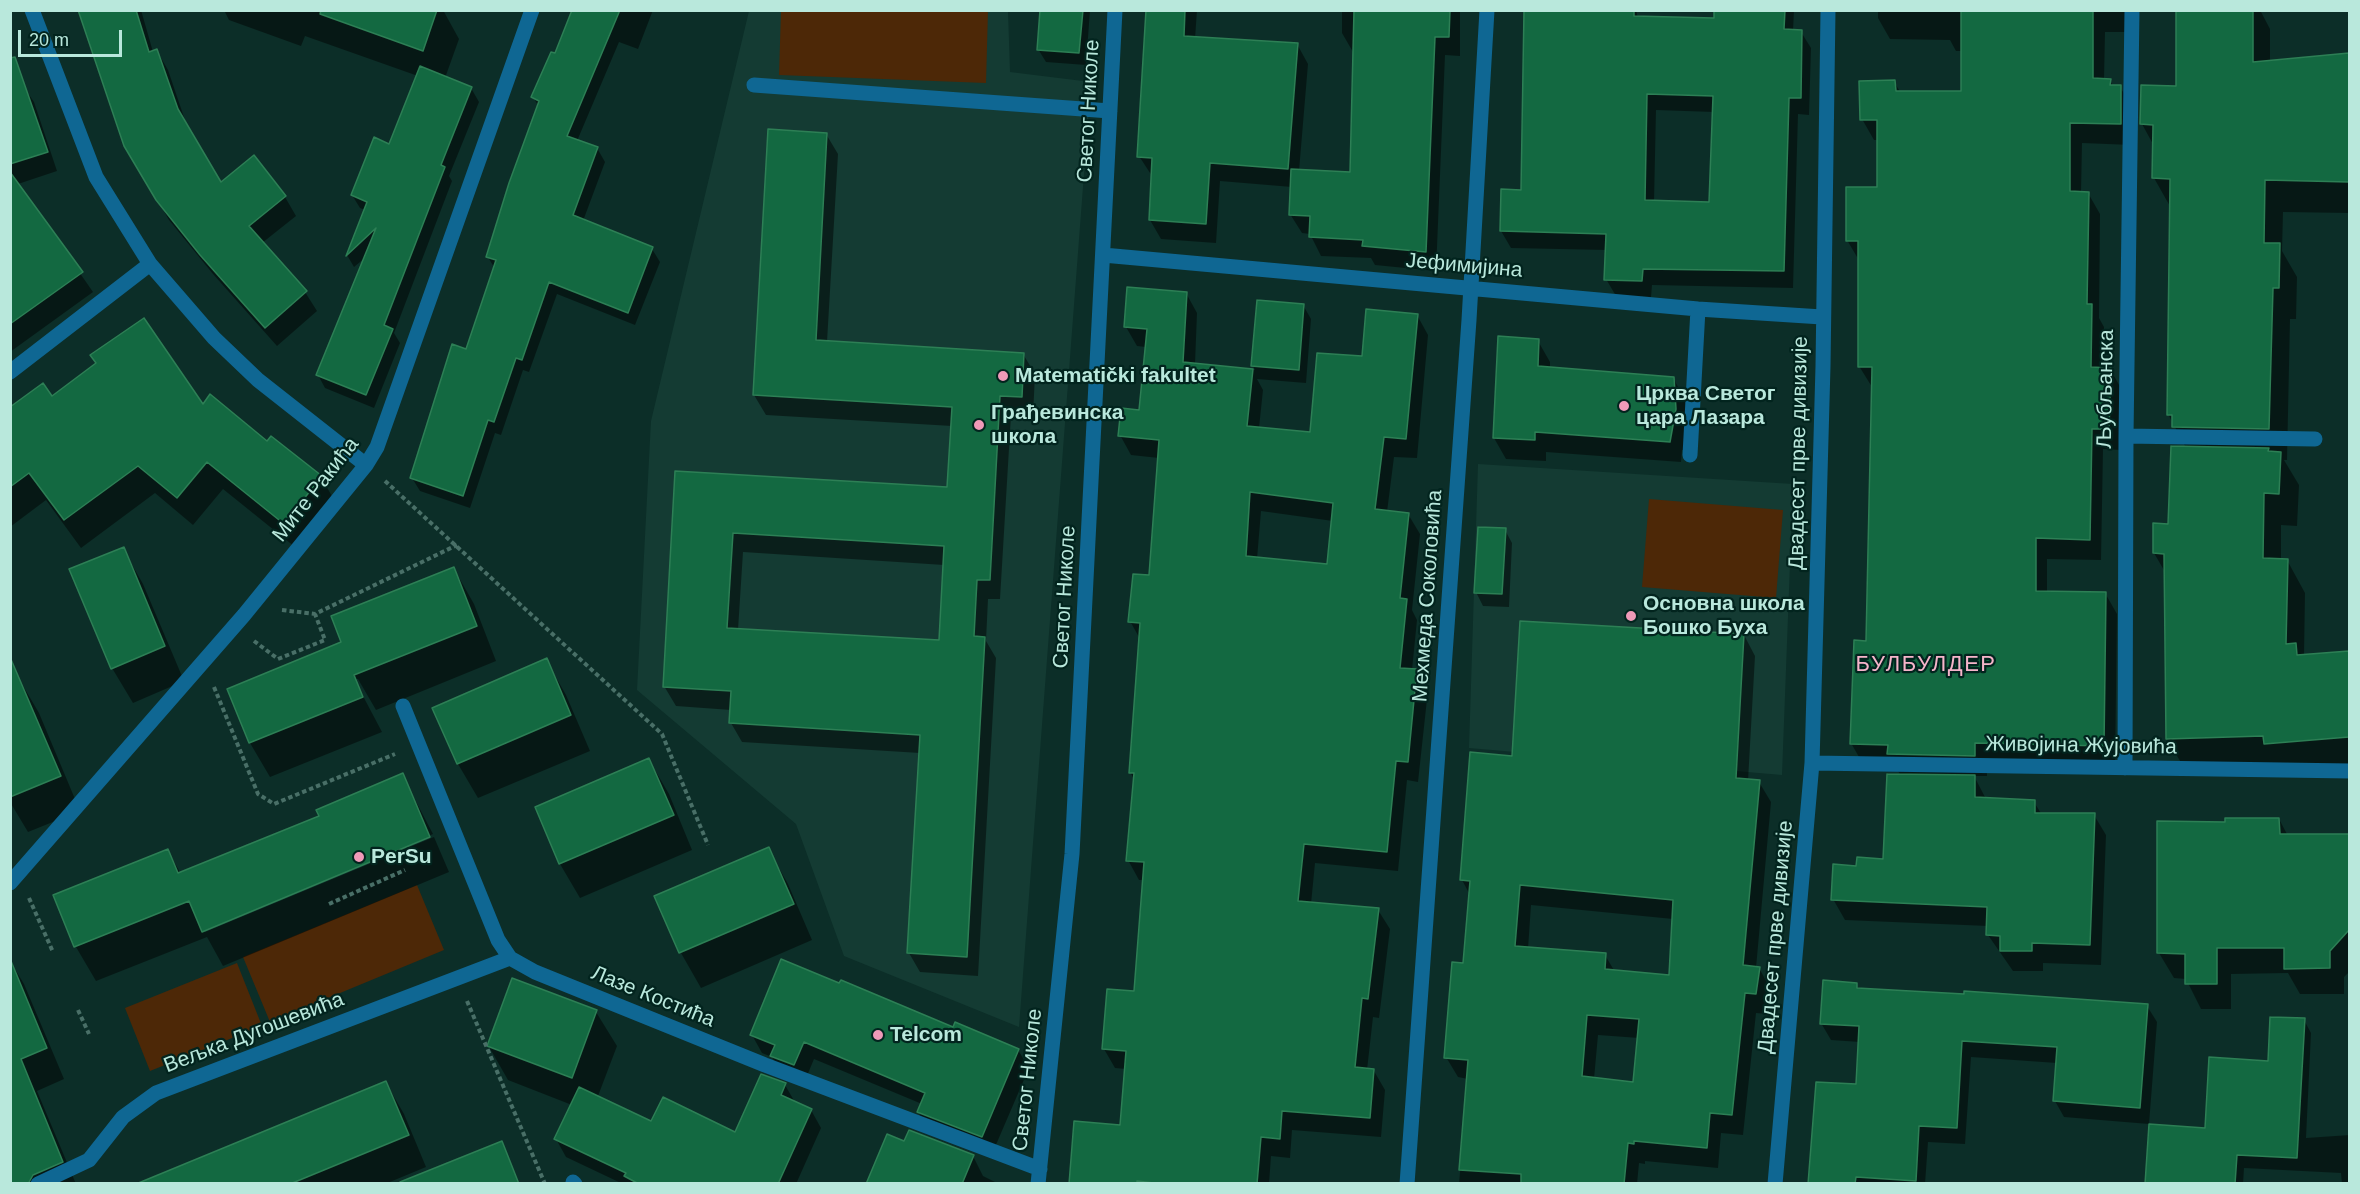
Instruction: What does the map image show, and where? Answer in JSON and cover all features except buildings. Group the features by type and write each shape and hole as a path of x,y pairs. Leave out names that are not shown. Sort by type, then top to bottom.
{"street":[{"path":"32,10 96,177 150,264 207,331 258,380 366,465"},
{"name":"Мите Ракића","path":"18,886 366,465 377,447 532,10"},
{"name":"Светог Николе","path":"1039,1176 1072,854 1115,10"},
{"name":"Мехмеда Соколовића","path":"1407,1184 1471,288 1487,10"},
{"name":"Двадесет прве дивизије","path":"1775,1184 1812,763 1828,10"},
{"name":"Љубљанска","path":"2126,768 2126,436 2132,10"},
{"path":"754,86 1110,111"},
{"name":"Јефимијина","path":"1103,255 1698,309 1822,317"},
{"path":"10,372 150,264"},
{"path":"1690,455 1698,309"},
{"path":"2126,436 2315,439"},
{"path":"403,706 498,940 510,958"},
{"name":"Живојина Жујовића","path":"1812,763 2349,771"},
{"name":"Лазе Костића","path":"510,958 535,972 1039,1176"},
{"name":"Вељка Дугошевића","path":"38,1184 89,1160 123,1117 156,1094 510,958"}],"path":[{"path":"384,479 662,734 708,845"},
{"path":"250,606 315,614 457,545"},
{"path":"254,640 278,659 325,640 315,614"},
{"path":"214,687 258,794 274,804 388,757"},
{"path":"329,904 405,870"},
{"path":"18,886 53,952"},
{"path":"458,978 545,1184"},
{"path":"78,1011 89,1034"}],"shaded area":[{"path":"749,11 1008,11 1010,72 1091,82 1019,1027 844,956 796,824 637,690 651,421"},
{"path":"781,11 988,11 986,83 779,75"},
{"name":"Основна школа Бошко Буха","path":"1478,464 1793,484 1782,775 1469,748"},
{"path":"1649,499 1783,510 1776,598 1642,587"},
{"path":"417,885 444,950 270,1022 243,957"},
{"path":"237,963 262,1026 150,1071 125,1008"}],"place":[{"name":"Matematički fakultet","path":"1003,376"},
{"name":"Црква Светог цара Лазара","path":"1624,406"},
{"name":"Грађевинска школа","path":"979,425"},
{"name":"Основна школа Бошко Буха","path":"1631,616"},
{"name":"PerSu","path":"359,857"},
{"name":"Telcom","path":"878,1035"}],"district":[{"name":"БУЛБУЛДЕР","path":"1926,665"}]}
